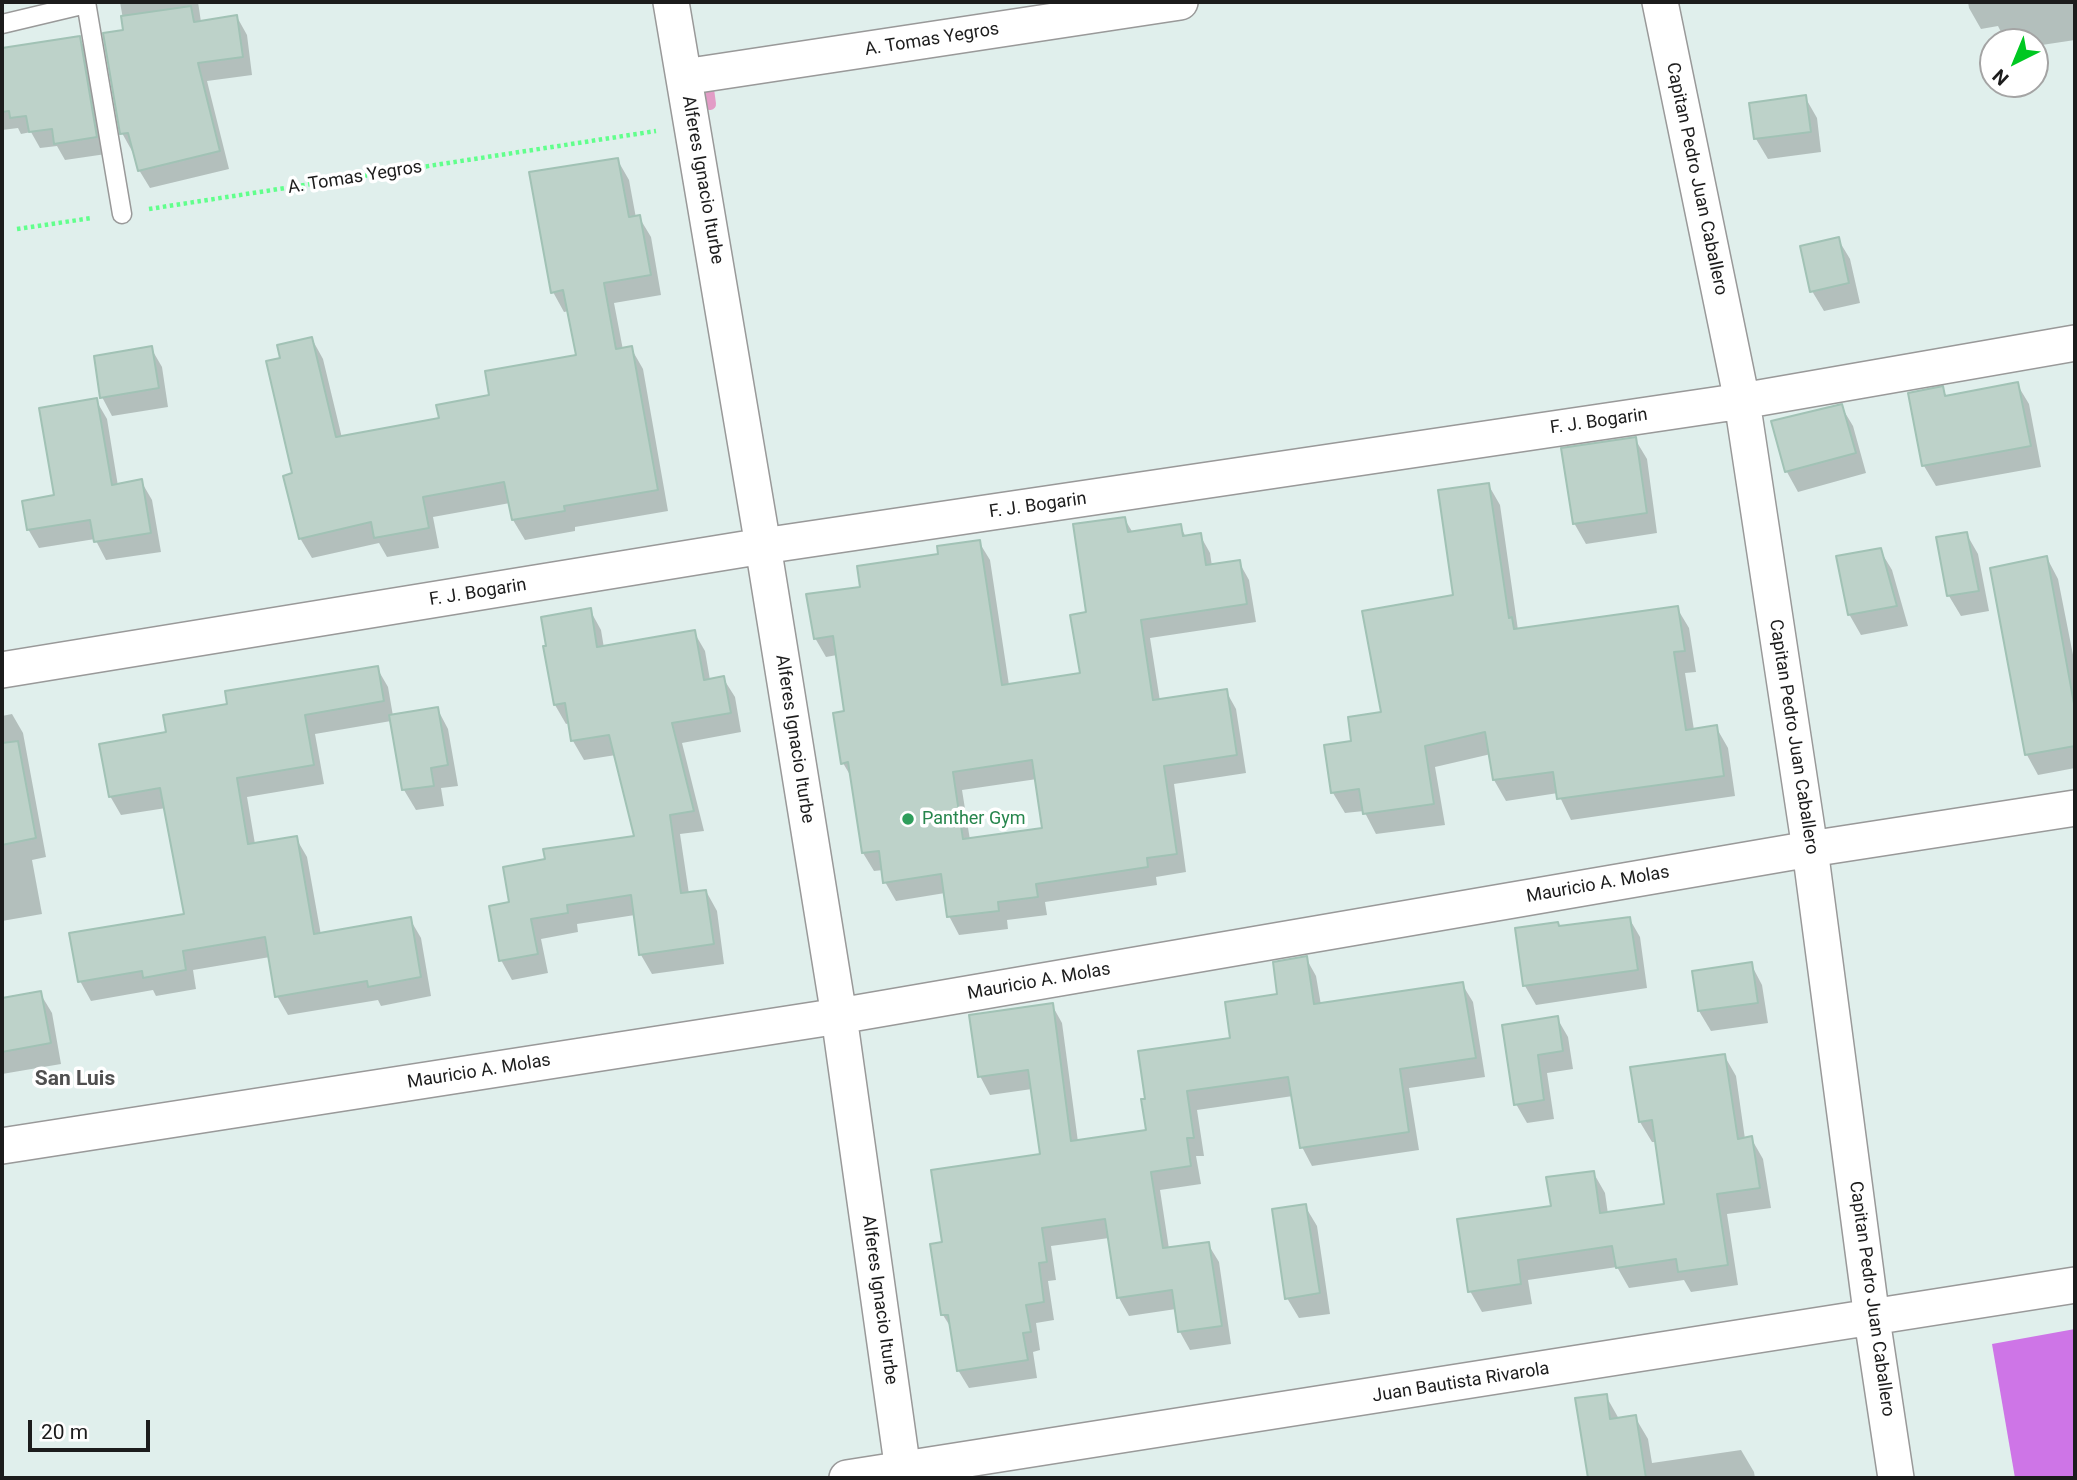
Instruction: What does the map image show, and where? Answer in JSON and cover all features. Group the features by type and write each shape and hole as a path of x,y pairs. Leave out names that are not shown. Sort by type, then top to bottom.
{"street":[{"name":"Alferes Ignacio Iturbe","path":"671,2 839,1016 904,1474"},
{"name":"A. Tomas Yegros","path":"684,77 1180,2"},
{"name":"Capitan Pedro Juan Caballero","path":"1660,2 1742,401 1811,849 1872,1319 1896,1478"},
{"name":"F. J. Bogarin","path":"2,670 763,546 1742,401 2075,343"},
{"name":"Mauricio A. Molas","path":"2,1146 839,1016 1811,849 2075,808"},
{"name":"Juan Bautista Rivarola","path":"847,1478 904,1474 2075,1285"}],"lane":[{"path":"2,24 86,3 122,214"}],"path":[{"name":"A. Tomas Yegros","path":"17,229 693,125"}],"shaded area":[{"path":"2075,1329 2075,1478 2015,1478 1992,1344"}],"building":[{"path":"191,6 194,22 237,15 243,57 198,63 220,151 138,171 128,133 120,134 103,33 123,30 121,16"},
{"path":"80,36 97,137 54,144 52,129 29,132 26,116 10,118 9,111 2,112 2,48"},
{"path":"1806,95 1811,132 1754,139 1749,103"},
{"path":"618,158 629,217 640,215 651,275 604,283 616,349 632,346 658,490 564,506 565,511 512,520 504,482 423,497 429,528 374,538 371,522 299,539 283,476 292,473 266,361 280,358 277,345 312,337 336,437 439,418 436,405 489,395 485,371 576,355 563,290 551,293 529,172"},
{"path":"1839,237 1849,283 1810,292 1800,246"},
{"path":"152,346 159,388 100,398 94,356"},
{"path":"2018,382 2031,446 1922,466 1908,393 1943,386 1945,396"},
{"path":"97,398 112,485 142,479 151,533 94,542 90,520 27,530 22,501 54,495 39,408"},
{"path":"1842,404 1856,453 1785,472 1771,421"},
{"path":"1636,437 1647,513 1573,524 1561,448"},
{"path":"1489,483 1509,618 1512,617 1514,629 1678,606 1685,651 1674,652 1686,730 1717,725 1724,776 1557,799 1553,772 1493,780 1485,732 1425,746 1434,804 1363,814 1359,789 1331,793 1324,745 1351,741 1348,717 1381,712 1362,611 1453,595 1438,490"},
{"path":"1125,517 1128,532 1181,524 1183,536 1201,533 1206,565 1240,560 1247,604 1141,620 1153,700 1227,689 1237,755 1164,766 1177,854 1147,858 1148,867 1036,884 1038,897 998,902 999,911 947,917 941,874 883,883 879,851 862,853 848,762 841,764 833,713 844,711 833,636 814,639 806,594 860,587 857,566 938,554 937,546 980,540 1002,685 1080,673 1070,615 1086,612 1073,524","holes":["1032,760 1042,828 963,839 953,772"]},
{"path":"1967,532 1979,591 1947,596 1936,537"},
{"path":"1881,548 1897,606 1848,615 1836,556"},
{"path":"2047,556 2075,709 2075,746 2025,755 1990,568"},
{"path":"591,608 597,647 695,630 704,680 724,676 731,713 672,723 694,811 670,815 681,893 706,890 714,944 639,955 631,895 567,905 568,913 531,919 538,954 499,961 489,906 509,902 503,867 545,859 543,849 634,836 609,735 571,741 565,703 554,705 543,646 546,646 541,617"},
{"path":"378,666 384,701 305,715 314,765 237,778 248,844 297,836 314,934 411,917 421,977 368,987 367,981 275,997 265,937 183,951 186,970 143,978 142,971 78,982 69,933 184,914 160,788 109,797 99,744 166,732 163,715 227,704 225,691"},
{"path":"438,707 448,765 431,768 434,786 402,790 389,715"},
{"path":"18,741 36,838 2,845 2,743"},
{"path":"1630,917 1638,970 1523,986 1515,928 1558,922 1559,926"},
{"path":"1307,956 1314,1004 1463,982 1476,1058 1400,1069 1409,1132 1300,1148 1288,1077 1187,1091 1194,1138 1187,1138 1191,1166 1151,1172 1163,1248 1209,1242 1222,1326 1178,1332 1172,1290 1117,1298 1105,1219 1042,1228 1047,1262 1039,1263 1044,1302 1026,1305 1031,1332 1023,1333 1028,1360 957,1371 948,1315 941,1315 930,1244 942,1242 931,1170 1040,1154 1028,1070 978,1077 969,1015 1053,1003 1071,1141 1146,1130 1141,1099 1145,1099 1138,1051 1230,1038 1225,1002 1277,994 1273,962"},
{"path":"1752,962 1758,1003 1698,1011 1692,971"},
{"path":"41,991 51,1043 2,1052 2,998"},
{"path":"1558,1016 1563,1051 1538,1055 1544,1100 1514,1105 1502,1025"},
{"path":"1725,1054 1738,1139 1752,1136 1760,1188 1717,1194 1728,1265 1678,1272 1676,1259 1616,1268 1612,1246 1518,1260 1521,1284 1468,1292 1457,1219 1551,1206 1546,1177 1594,1171 1600,1213 1664,1204 1652,1120 1639,1122 1630,1067"},
{"path":"1306,1204 1320,1293 1285,1299 1272,1209"},
{"path":"1607,1394 1610,1419 1636,1415 1646,1478 1588,1478 1575,1398"}],"waterway":[{"path":"708,89 710,104"}],"place":[{"name":"Panther Gym","path":"908,819"}],"district":[{"name":"San Luis","path":"75,1080"}]}
